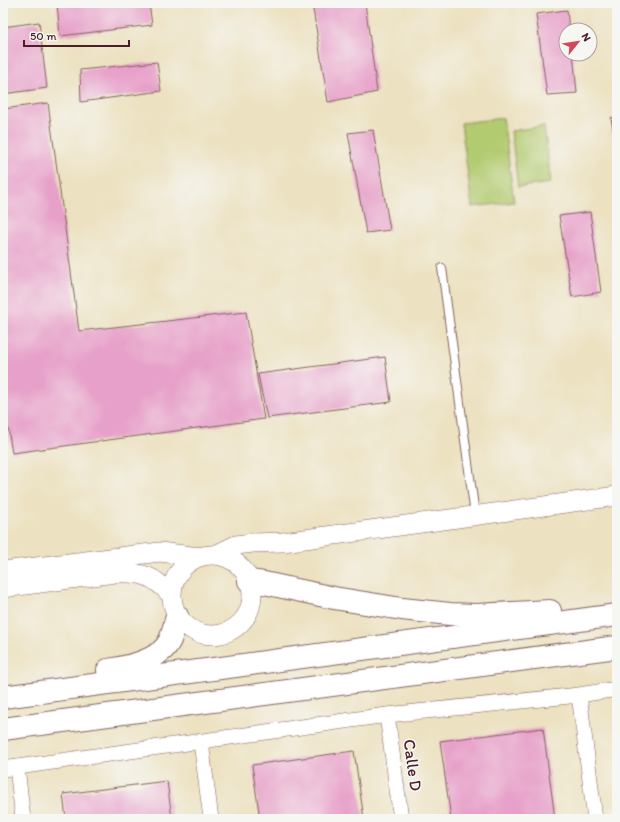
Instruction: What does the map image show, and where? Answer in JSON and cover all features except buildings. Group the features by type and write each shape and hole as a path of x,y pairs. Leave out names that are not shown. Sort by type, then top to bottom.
{"highway":[{"path":"248,578 264,583 402,609 476,615 574,610 613,616"},
{"path":"3,684 119,669 136,664 150,658 165,648 170,641 177,616"},
{"path":"3,697 613,616"},
{"path":"3,729 617,647"}],"street":[{"path":"284,542 263,549 251,558 247,565 252,599 249,611 242,622 232,630 221,634 208,635 196,632 185,625 177,616 171,595 173,583 179,571 188,562 236,545 284,542 617,496"},
{"path":"3,571 160,552 227,558 238,565 248,578"},
{"path":"3,588 115,573 132,573 149,577 162,585 171,595"},
{"path":"23,819 10,768 387,715 579,695 617,689"},
{"path":"579,695 595,819"},
{"name":"Calle D","path":"387,715 401,819"},
{"path":"201,742 211,819"}],"lane":[{"path":"442,268 476,515"}],"green space":[{"path":"503,118 514,202 472,207 461,123"},
{"path":"544,126 551,183 518,187 511,131"}]}
